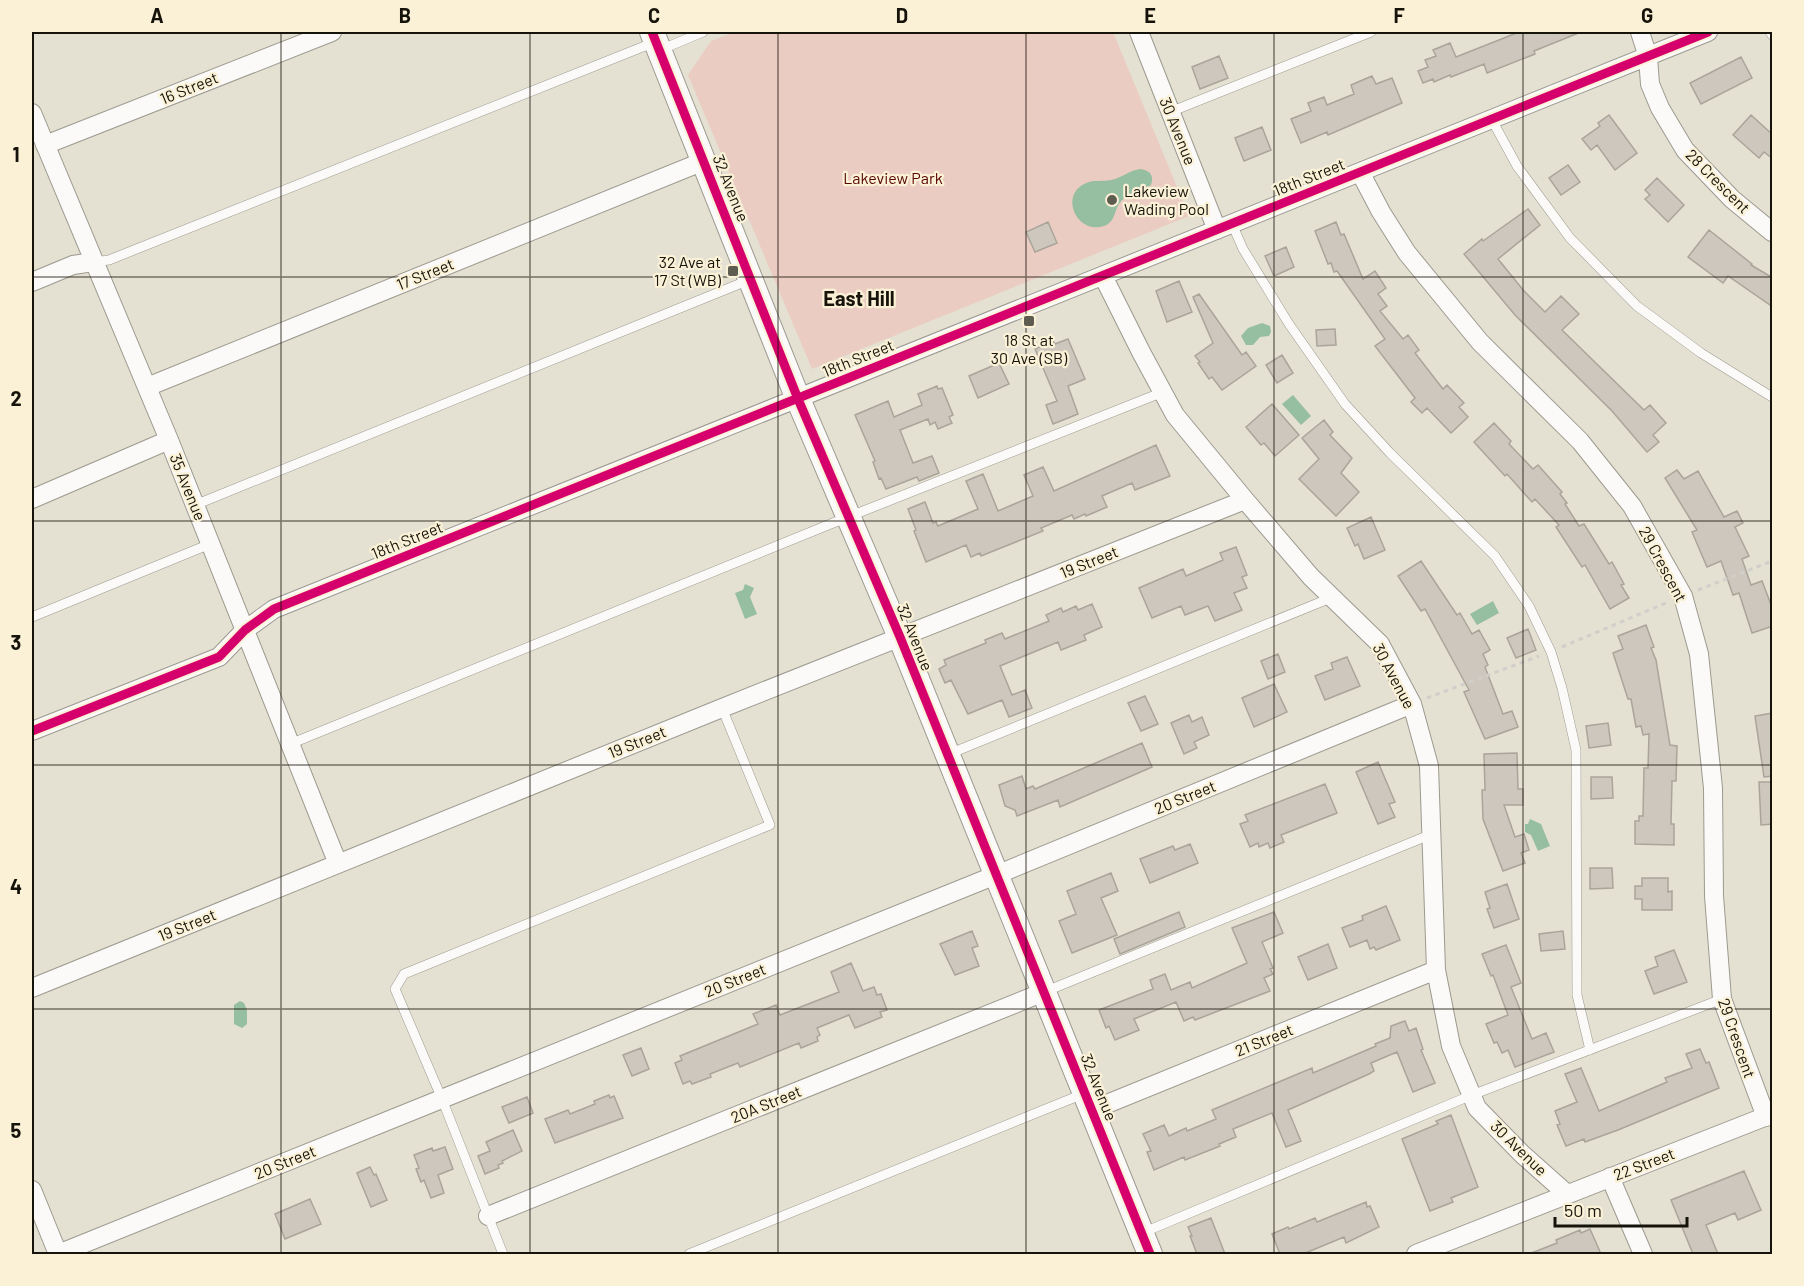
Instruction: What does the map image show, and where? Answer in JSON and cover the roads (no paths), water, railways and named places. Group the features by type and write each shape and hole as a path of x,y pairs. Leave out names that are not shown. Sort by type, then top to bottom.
{"street":[{"name":"16 Street","path":"45,145 332,32"},
{"name":"30 Avenue","path":"1139,32 1170,112 1224,227"},
{"name":"28 Crescent","path":"1640,32 1648,57 1650,84 1660,108 1685,150 1732,199 1773,232"},
{"name":"18th Street","path":"32,731 219,657 245,630 274,609 1708,32"},
{"name":"32 Avenue","path":"656,41 798,399 900,637 1146,1244"},
{"name":"35 Avenue","path":"32,112 169,440 338,864"},
{"name":"17 Street","path":"147,387 704,161"},
{"name":"29 Crescent","path":"1360,172 1381,212 1407,253 1480,342 1580,441 1632,506 1683,596 1699,654 1713,788 1714,896 1722,999 1769,1116"},
{"path":"32,282 73,266 93,262"},
{"name":"30 Avenue","path":"1103,276 1175,415 1311,577 1380,644 1412,704 1429,766 1436,970 1451,1046 1477,1108 1522,1154 1567,1194"},
{"path":"32,499 169,440"},
{"name":"19 Street","path":"32,988 722,708 1245,501"},
{"name":"20 Street","path":"58,1254 996,875 1412,704"},
{"name":"21 Street","path":"1088,1101 1436,970"},
{"name":"20A Street","path":"488,1216 1044,992"},
{"name":"22 Street","path":"1416,1254 1769,1116"},
{"path":"1610,1177 1643,1254"},
{"path":"32,1190 58,1254"}],"lane":[{"path":"93,262 109,260 656,41 704,32"},
{"path":"1170,112 1371,32"},
{"path":"1492,120 1517,166 1570,238 1637,306 1701,353 1773,397"},
{"path":"1224,227 1243,249 1289,324 1345,404 1390,453 1495,556 1529,606 1551,652 1576,750 1577,995 1590,1050"},
{"path":"195,505 751,279"},
{"path":"290,744 1162,392"},
{"path":"32,617 210,544"},
{"path":"947,754 1333,597"},
{"path":"503,1254 442,1099 395,989 404,974 770,825 722,708"},
{"path":"1044,992 1432,834"},
{"path":"1146,1244 1472,1095 1722,999"},
{"path":"689,1254 1088,1101"}],"place":[{"name":"Lakeview Wading Pool","path":"1112,200"},
{"name":"32 Ave at 17 St (WB)","path":"733,271"},
{"name":"18 St at 30 Ave (SB)","path":"1029,321"}],"district":[{"name":"East Hill","path":"859,299"}],"park label":[{"name":"Lakeview Park","path":"893,178"}]}
